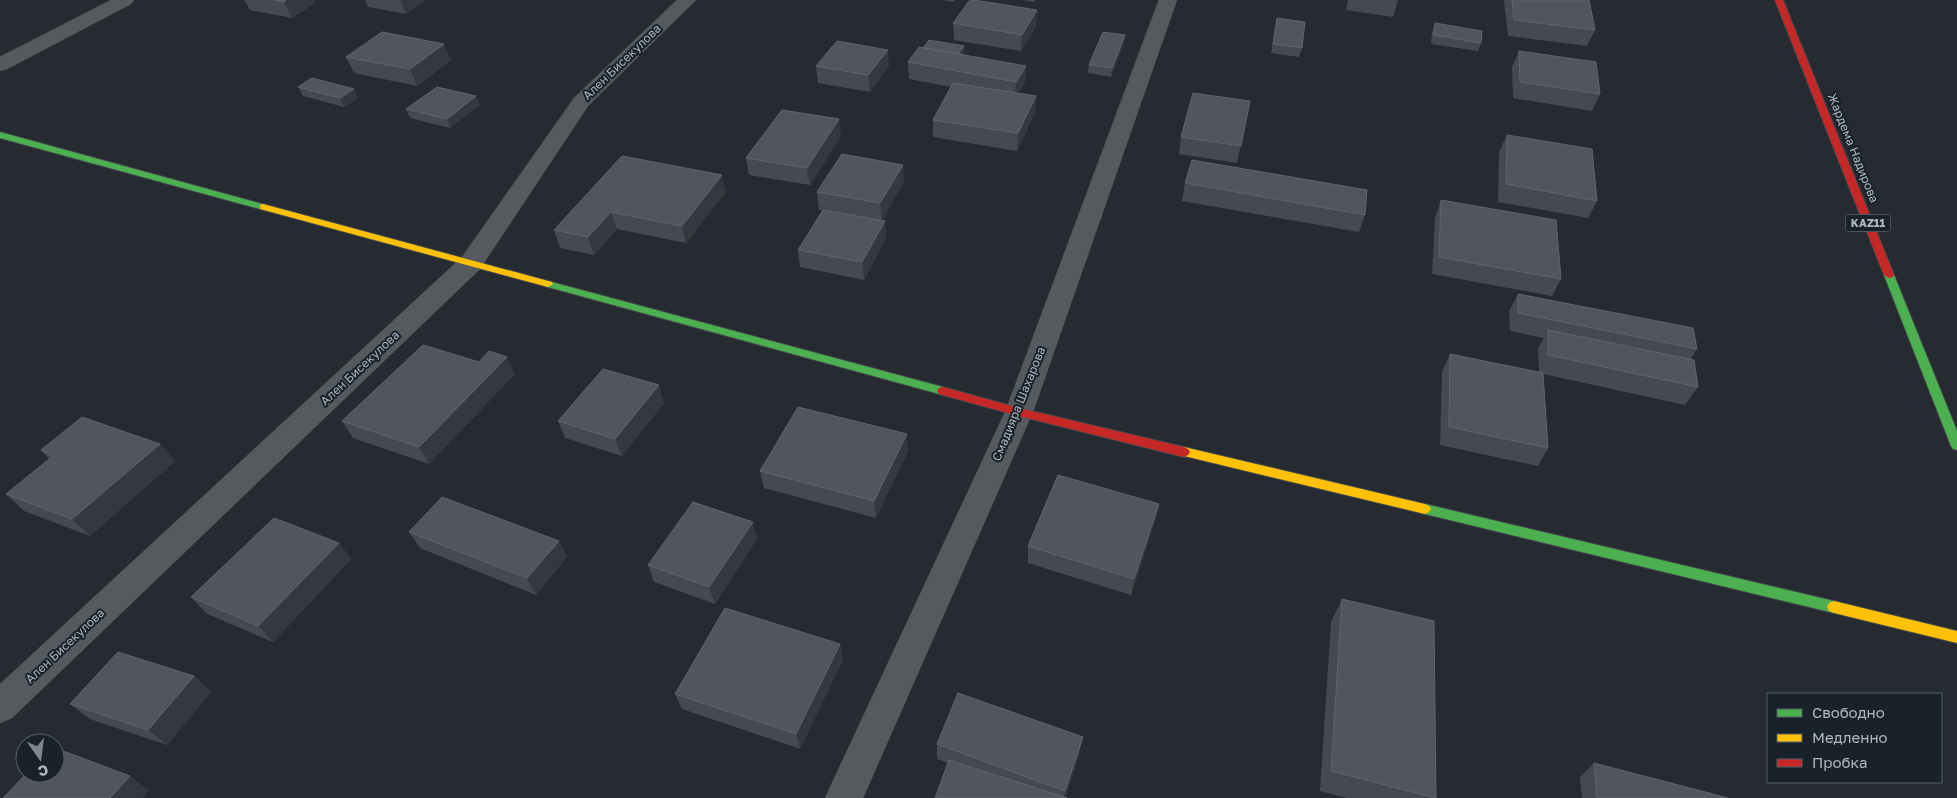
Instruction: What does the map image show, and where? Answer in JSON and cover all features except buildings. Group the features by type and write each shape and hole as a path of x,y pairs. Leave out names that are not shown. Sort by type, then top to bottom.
{"main road":[{"name":"Жардема Надирова","path":"1779,0 1957,446"},
{"path":"0,135 1019,412 1957,638"}],"street":[{"path":"0,65 125,0"},
{"name":"Ален Бисекулова","path":"0,707 471,263 581,102 686,0"},
{"name":"Смадияра Шахарова","path":"844,798 1019,412 1168,0"}],"traffic: fast":[{"path":"0,135 263,207"},
{"path":"1889,275 1957,446"},
{"path":"548,284 943,391"},
{"path":"1425,509 1834,607"}],"traffic: slow":[{"path":"263,207 548,284"},
{"path":"1184,452 1425,509"},
{"path":"1834,607 1957,637"}],"traffic: jam":[{"path":"1779,0 1889,275"},
{"path":"943,391 1019,412 1184,452"}]}
